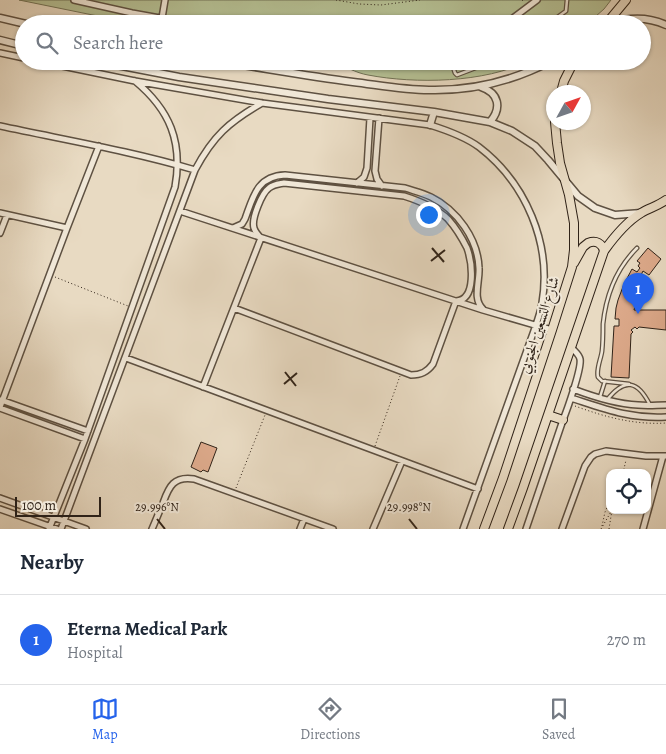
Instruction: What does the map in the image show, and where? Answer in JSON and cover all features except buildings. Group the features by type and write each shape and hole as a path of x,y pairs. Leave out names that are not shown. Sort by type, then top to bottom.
{"main road":[{"path":"614,15 626,0"},
{"path":"564,85 569,70"},
{"name":"شارع التسعين الجنوبي","path":"484,529 503,478 572,267 575,243 574,223 557,143 556,130"},
{"path":"508,529 604,251 622,229 642,213 666,200"},
{"path":"572,267 583,247 590,242 596,242 602,246 604,251"},
{"path":"548,415 563,420"}],"street":[{"path":"74,0 144,15"},
{"path":"162,15 165,0"},
{"path":"517,15 537,0"},
{"path":"0,18 15,21"},
{"path":"651,20 666,25"},
{"path":"0,40 15,44"},
{"path":"0,53 15,56"},
{"path":"82,70 262,103 430,124 453,133 477,146 500,166 518,189 532,215 541,244 544,273 542,303 536,325 463,529"},
{"path":"143,70 179,77 434,112 490,122 512,131 535,146 586,203 614,215 642,213"},
{"path":"272,70 333,80 416,90 445,90 480,86 516,77 531,70"},
{"path":"49,528 88,431 175,187 178,165 176,144 168,120 154,99 135,81"},
{"path":"480,86 492,92 496,99 497,112 490,122"},
{"path":"61,529 195,170 212,142 222,131 239,117 262,103"},
{"path":"430,124 434,112"},
{"path":"357,184 364,177 368,168 370,118"},
{"path":"380,118 375,175 383,186"},
{"path":"0,126 99,146 195,170"},
{"path":"85,439 0,408 1,400 99,146"},
{"path":"233,228 242,224 258,187 277,175 405,188 418,192 431,197 448,208 469,234 475,246 478,260 477,299 483,310"},
{"path":"261,238 254,228 253,222 265,192 274,185 404,196 427,204 438,211 462,238 470,261 469,293 462,300 456,301"},
{"path":"180,211 483,310 552,330"},
{"path":"0,213 67,228"},
{"path":"0,233 7,215"},
{"path":"203,387 261,238"},
{"path":"234,308 402,371 411,374 421,374 433,364 456,301"},
{"path":"126,325 136,328"},
{"path":"526,529 581,365 578,356 570,347"},
{"path":"126,358 478,489"},
{"path":"573,389 617,402 638,405 666,405"},
{"path":"571,398 616,412 638,416 666,417"},
{"path":"1,400 88,431"},
{"path":"616,412 617,402"},
{"path":"638,405 638,416"},
{"path":"562,529 585,466 595,454 606,451 646,456 665,456 643,529"},
{"path":"373,529 402,461"},
{"path":"152,529 168,489 176,481 182,479 194,479 333,529"},
{"path":"0,498 86,529"},
{"path":"0,509 49,528 57,529"},
{"path":"300,529 304,519"}],"lane":[{"path":"560,15 566,11 567,0"},
{"path":"454,70 457,75 470,70"},
{"path":"637,248 628,257 611,288 606,306 602,351 597,373 599,379 638,387 650,405"},
{"path":"600,398 605,381"},
{"path":"607,400 616,390 629,384"}],"path":[{"path":"336,0 372,5 420,0"},
{"path":"372,0 372,5"},
{"path":"50,275 132,308"},
{"path":"374,450 402,371"},
{"path":"234,493 267,410"},
{"path":"624,469 628,454"},
{"path":"602,526 606,510"},
{"path":"600,529 610,514"},
{"path":"609,529 611,514"}],"green space":[{"path":"19,0 611,0 597,15 93,15"},
{"path":"353,70 504,70 491,74 450,80 407,80 368,75"}],"place":[{"name":"Eterna Medical Park","path":"638,314"}]}
